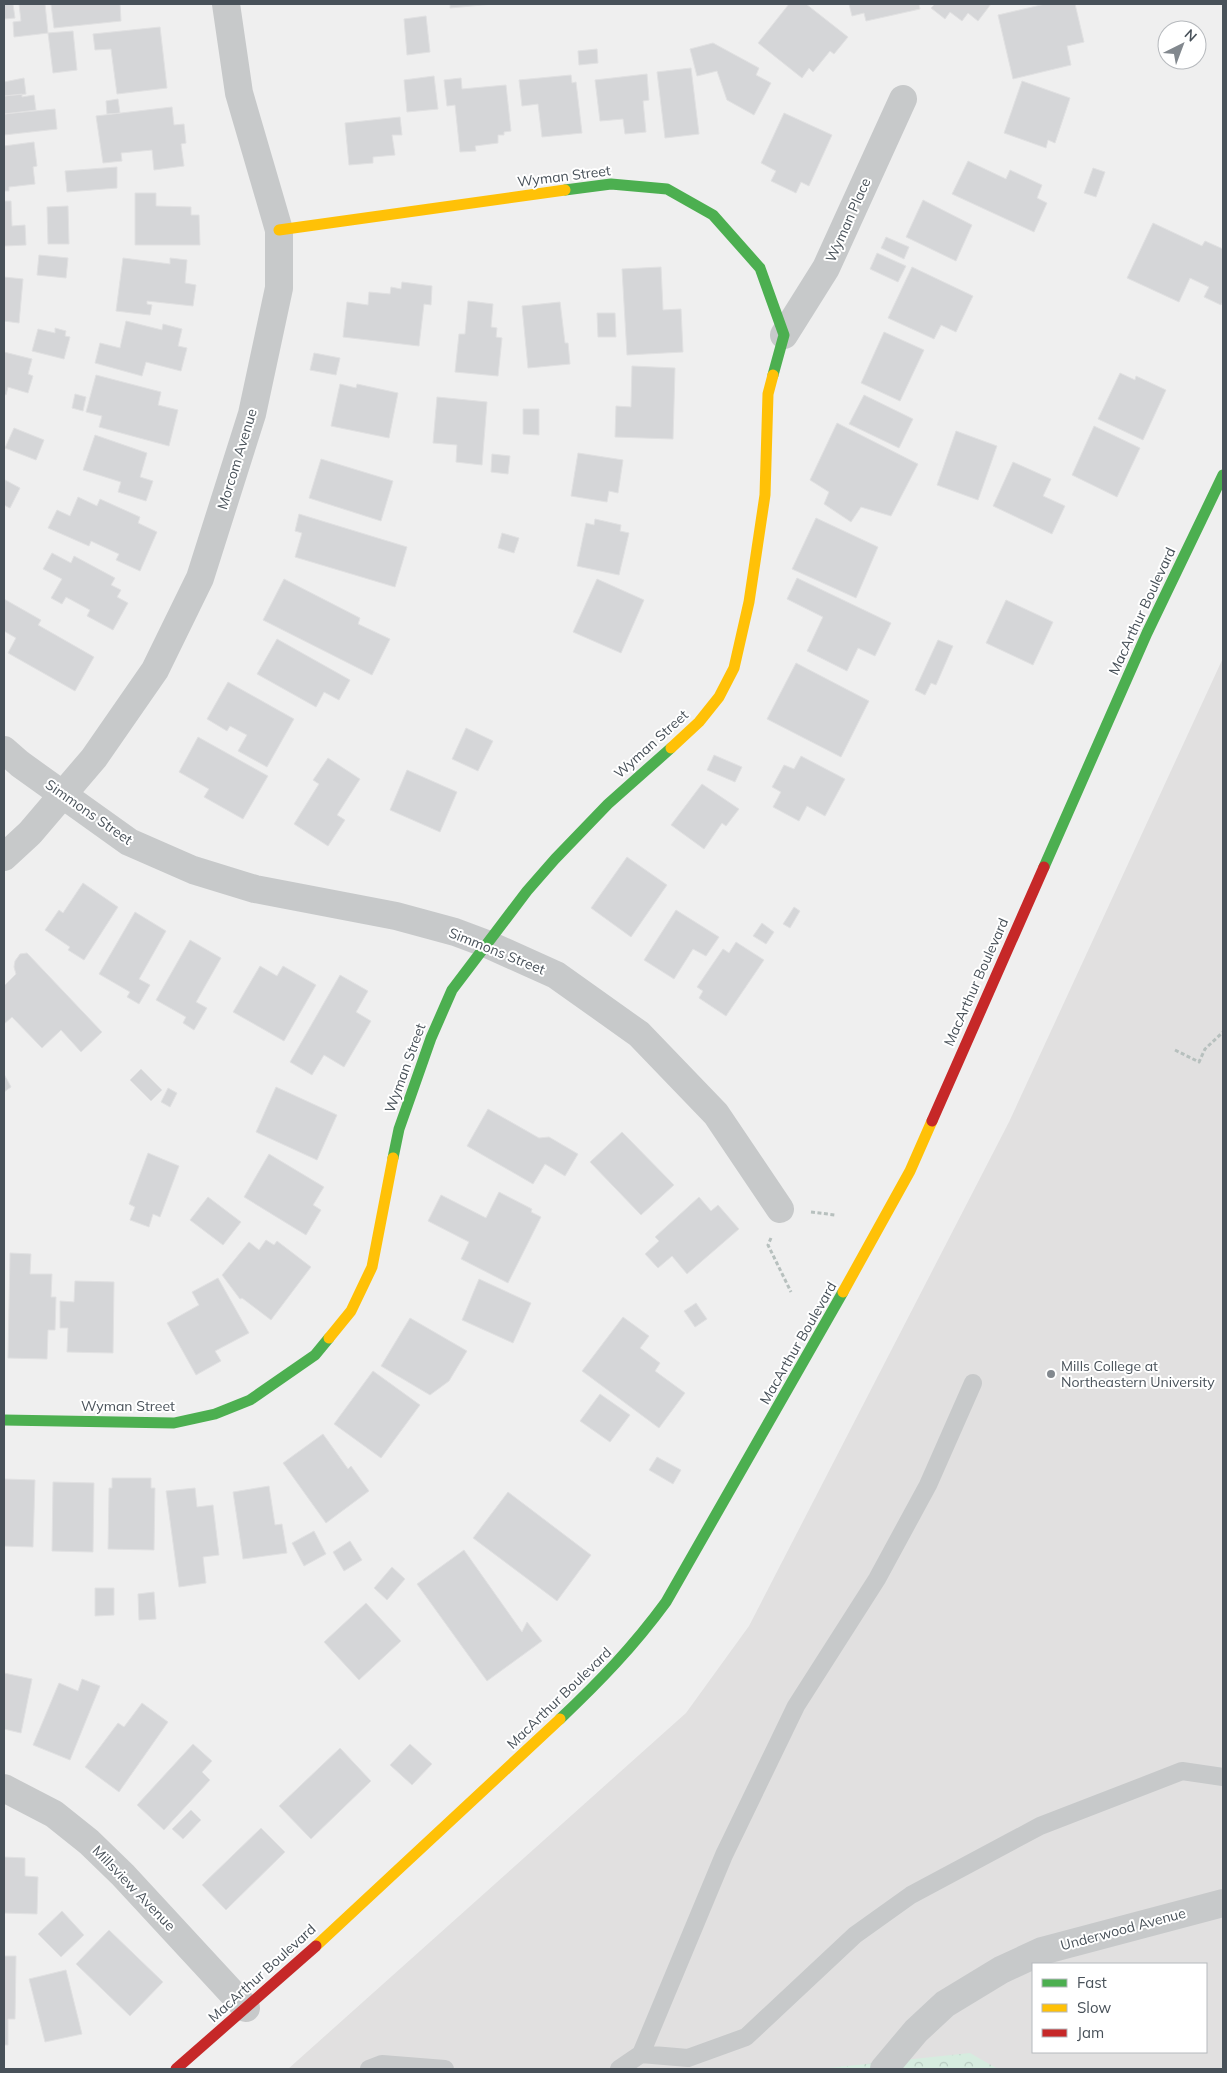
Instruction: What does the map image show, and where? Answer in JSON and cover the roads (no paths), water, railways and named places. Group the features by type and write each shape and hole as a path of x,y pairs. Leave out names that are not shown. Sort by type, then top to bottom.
{"street":[{"name":"Morcom Avenue","path":"4,857 30,833 94,758 155,670 200,578 252,414 279,288 279,230 239,93 226,4"},
{"name":"Wyman Place","path":"784,335 826,268 903,99"},
{"name":"Wyman Street","path":"4,1420 174,1423 190,1420 215,1414 250,1400 315,1355 351,1311 372,1268 399,1129 430,1038 452,990 527,891 555,859 608,804 699,722 719,697 734,668 749,602 765,495 768,394 784,335 760,268 712,215 667,189 612,184 279,230"},
{"name":"MacArthur Boulevard","path":"176,2069 246,2008 603,1679 638,1639 666,1602 823,1329 910,1171 1147,633 1223,475"},
{"name":"Simmons Street","path":"4,750 20,764 129,842 193,870 255,889 324,904 396,916 455,932 556,975 640,1034 716,1114 780,1209"},
{"name":"Millsview Avenue","path":"4,1788 54,1814 89,1842 123,1875 246,2008"},
{"name":"Underwood Avenue","path":"884,2069 916,2031 945,2004 1001,1970 1042,1951 1223,1903"}],"lane":[{"path":"620,2069 640,2054 724,1855 796,1706 878,1579 928,1484 973,1383"},
{"path":"640,2054 688,2058 746,2037 855,1935 895,1906 911,1895 1040,1826 1182,1771 1223,1777"},
{"path":"369,2069 382,2064 445,2069"}],"place":[{"name":"Mills College at Northeastern University","path":"1051,1374"}]}
